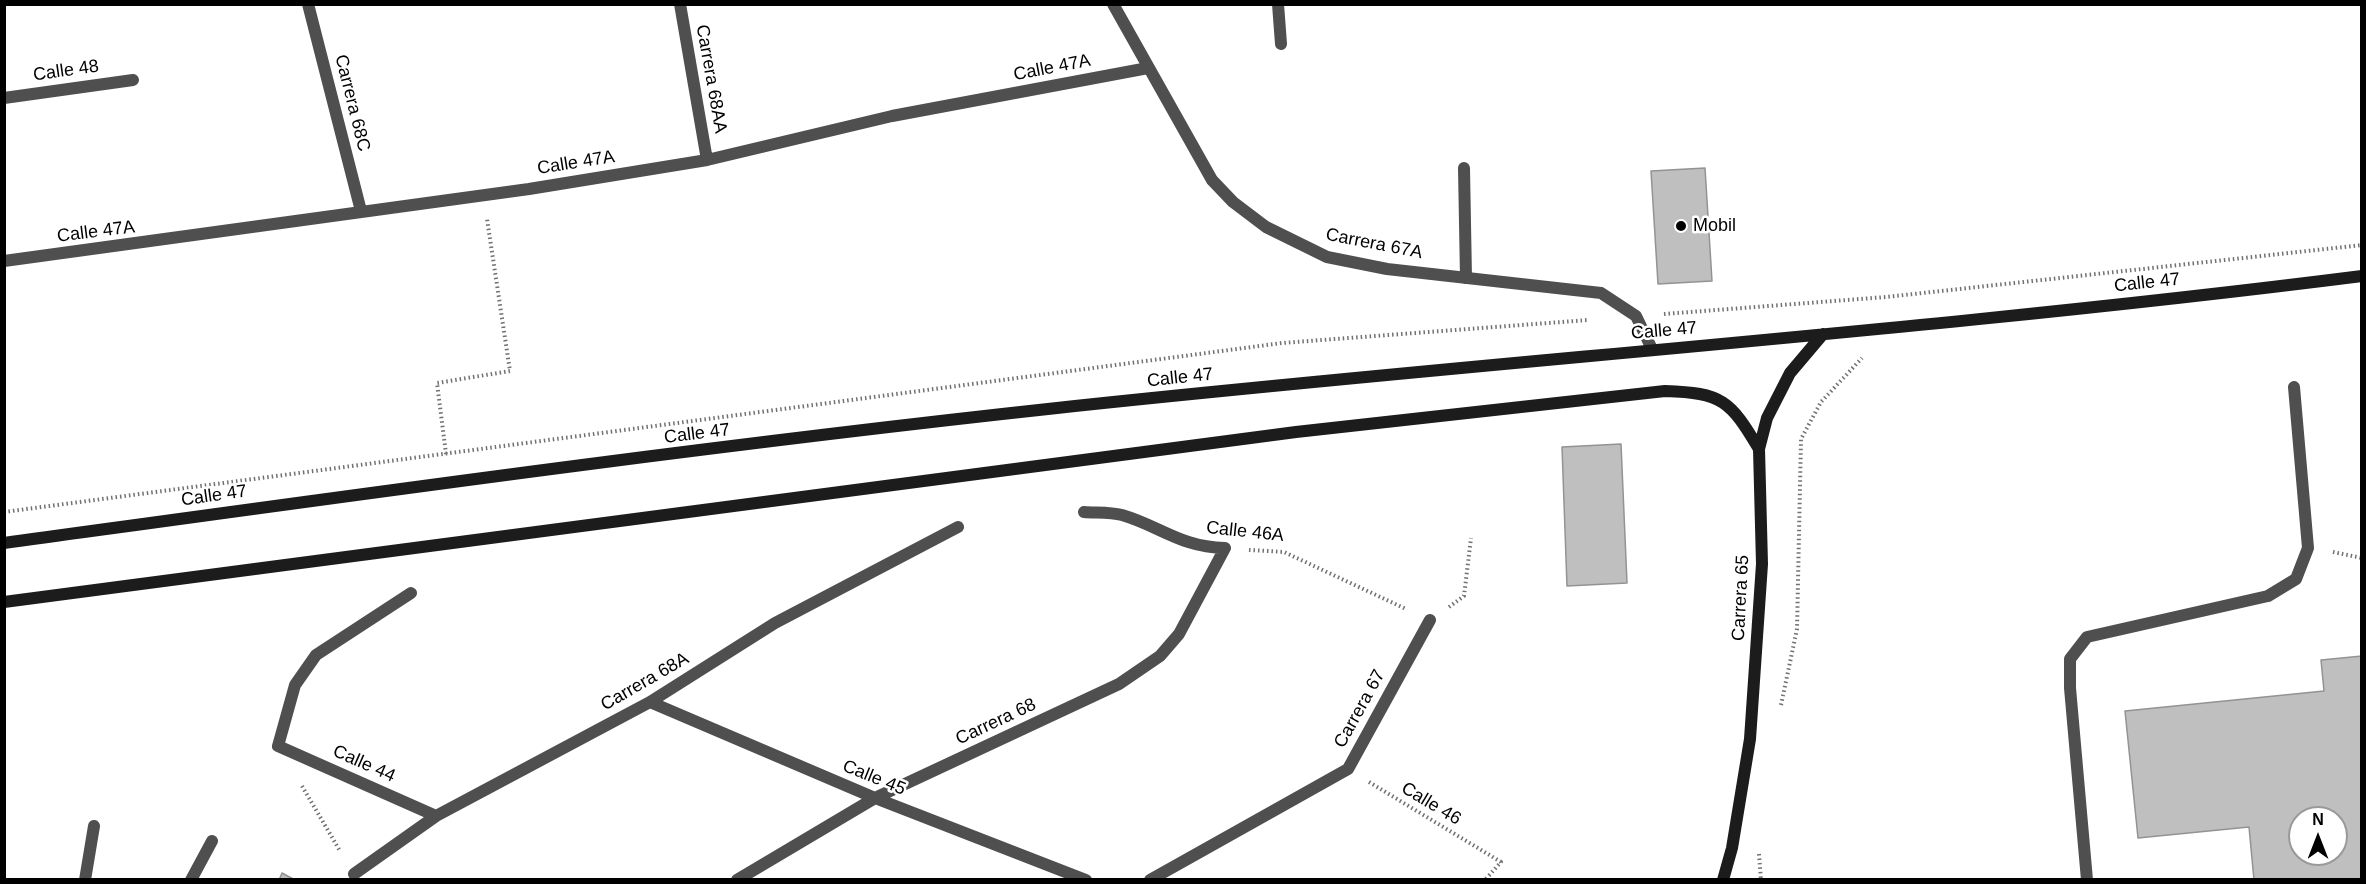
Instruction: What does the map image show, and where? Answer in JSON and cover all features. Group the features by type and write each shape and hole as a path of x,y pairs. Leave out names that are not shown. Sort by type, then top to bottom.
{"main road":[{"name":"Calle 47","path":"5,543 450,482 1054,408 1652,349 1887,330 2361,276"},
{"name":"Carrera 65","path":"1723,879 1732,848 1750,739 1762,564 1759,449 1767,418 1790,373 1823,334"},
{"path":"4,603 1272,435 1665,391 1698,392 1717,397 1738,417 1759,449"}],"street":[{"name":"Carrera 68C","path":"308,4 361,211"},
{"name":"Carrera 68AA","path":"680,4 707,160"},
{"name":"Carrera 67A","path":"1113,4 1212,180 1233,202 1266,227 1327,257 1387,269 1601,293 1636,316 1652,349"},
{"path":"1278,4 1281,44"},
{"name":"Calle 47A","path":"4,261 157,243 707,160 892,116 1148,68"},
{"name":"Calle 48","path":"4,98 133,80"},
{"path":"1464,168 1466,278"},
{"path":"2087,879 2070,688 2070,659 2087,637 2268,596 2296,579 2308,548 2294,387"},
{"name":"Calle 46A","path":"1084,512 1122,515 1179,541 1206,548 1225,548"},
{"name":"Carrera 68A","path":"354,874 436,816 650,702 775,623 958,527"},
{"name":"Carrera 68","path":"737,879 875,798 1119,684 1160,656 1179,634 1225,548"},
{"name":"Calle 44","path":"411,593 316,655 295,685 278,746 436,816"},
{"name":"Carrera 67","path":"1150,879 1348,769 1430,620"},
{"name":"Calle 45","path":"650,702 875,798 1086,879"},
{"path":"84,879 94,826"},
{"path":"192,879 212,841"}],"path":[{"path":"450,482 437,383 510,371 484,194"},
{"path":"1780,711 1797,629 1801,439 1821,402 1887,330 1886,297"},
{"path":"1430,620 1464,596 1471,538"},
{"name":"Calle 46A","path":"1225,548 1284,552 1430,620"},
{"name":"Calle 46","path":"1348,769 1501,862 1485,879"},
{"path":"301,785 354,874"},
{"path":"1758,849 1761,879"}],"building":[{"name":"Mobil","path":"1705,168 1712,281 1658,284 1651,171"},
{"path":"1621,444 1627,583 1567,586 1562,447"},
{"path":"2362,656 2362,880 2254,880 2249,827 2138,838 2125,711 2324,691 2321,660"},
{"path":"282,873 295,880 279,880"}],"place":[{"name":"Mobil","path":"1681,226"}]}
